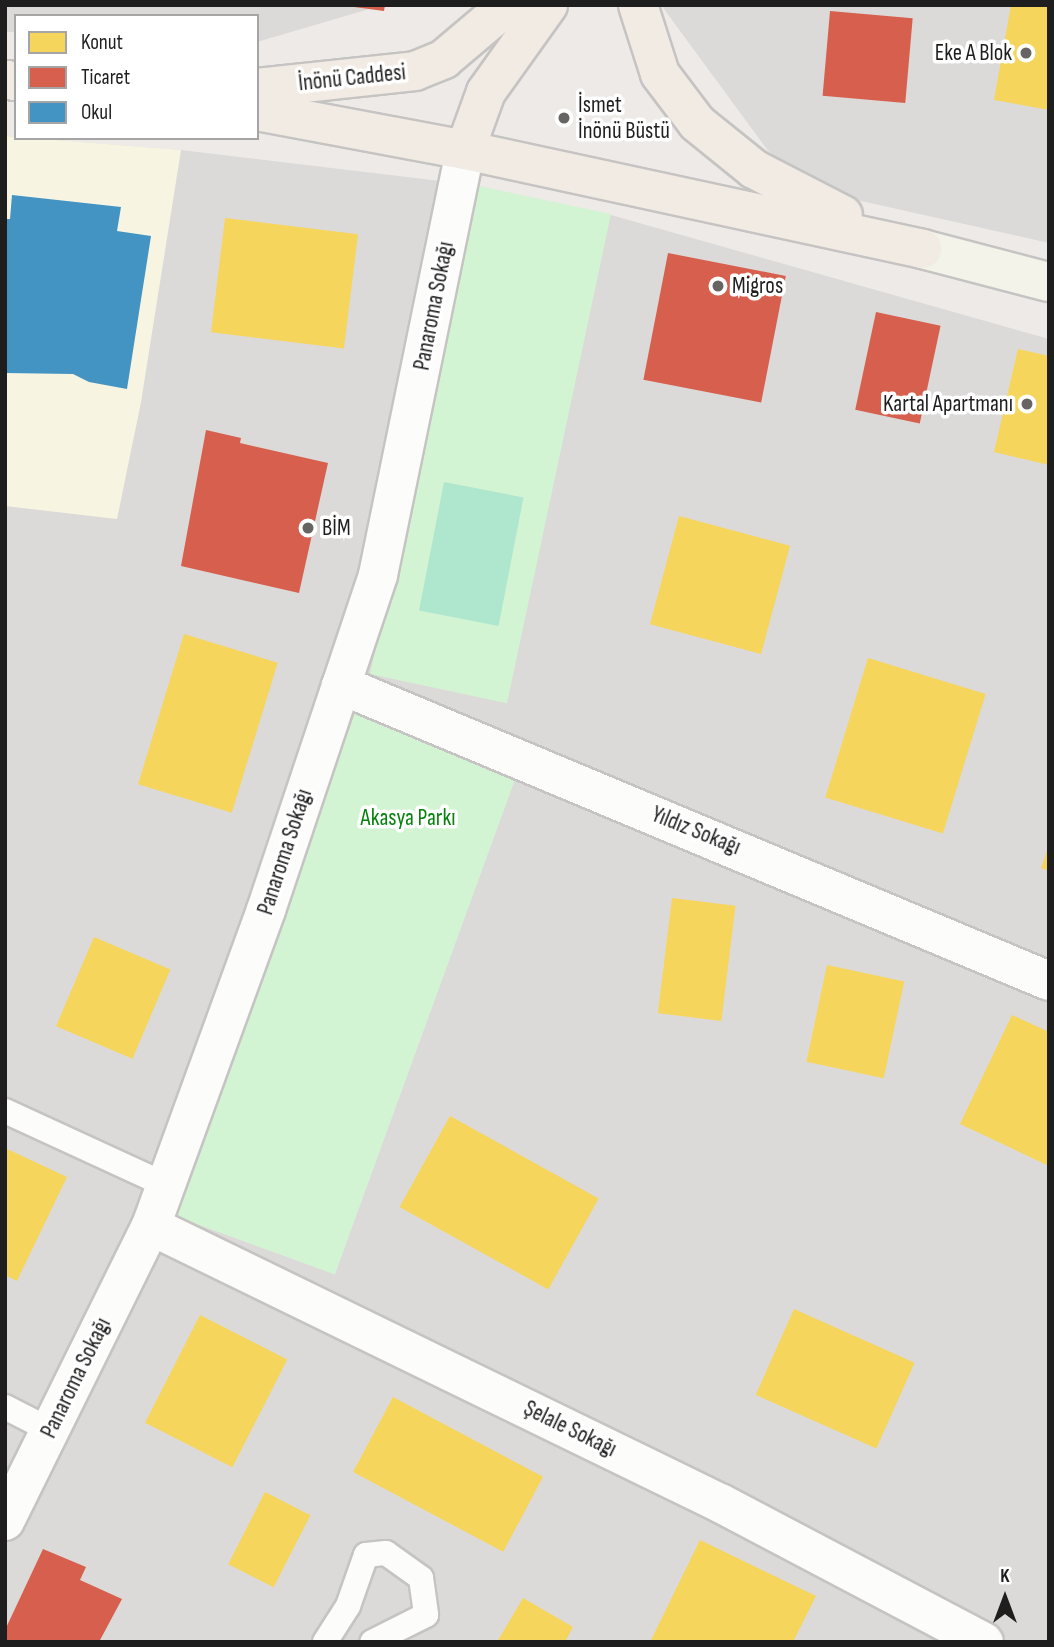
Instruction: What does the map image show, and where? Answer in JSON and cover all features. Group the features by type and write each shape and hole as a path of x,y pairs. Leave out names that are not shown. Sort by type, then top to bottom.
{"main road":[{"name":"İnönü Caddesi","path":"259,88 390,76 426,68 464,44 508,5"},
{"path":"465,150 486,92 548,5"},
{"path":"638,5 653,58 672,93 731,153 783,187 922,249"},
{"path":"259,111 465,150 922,249 1049,282"}],"street":[{"name":"Panaroma Sokağı","path":"5,1521 151,1226 266,910 378,575 465,150"},
{"name":"Yıldız Sokağı","path":"341,685 1049,981"},
{"name":"Şelale Sokağı","path":"151,1226 680,1483 984,1642"}],"lane":[{"path":"5,1111 166,1185"},
{"path":"5,1407 50,1430"},
{"path":"325,1642 348,1606 366,1555 386,1553 421,1578 426,1615 372,1642"}],"shaded area":[{"path":"5,5 383,5 259,41 259,14 14,14 14,32 5,32"},
{"path":"661,5 1049,5 1049,243 794,186"},
{"path":"5,136 14,137 14,140 55,140 181,150 474,185 611,215 1049,339 1049,1642 5,1642"},
{"path":"5,136 14,137 14,140 55,140 181,150 141,402 117,519 5,506"}],"green space":[{"path":"474,185 611,214 507,703 370,674"},
{"path":"444,482 524,497 499,626 419,611"},
{"name":"Akasya Parkı","path":"358,705 521,764 335,1274 172,1215"}],"building: Konut":[{"name":"Eke A Blok","path":"1011,5 1049,5 1049,110 994,100"},
{"path":"225,218 358,234 344,348 211,332"},
{"name":"Kartal Apartmanı","path":"1018,349 1049,356 1049,465 994,452"},
{"path":"679,516 790,546 761,654 650,624"},
{"path":"184,634 278,663 232,813 138,784"},
{"path":"868,658 986,694 943,834 825,798"},
{"path":"1049,848 1049,871 1041,868"},
{"path":"672,898 736,906 721,1021 658,1013"},
{"path":"94,937 170,969 133,1059 56,1026"},
{"path":"827,965 904,981 884,1078 806,1062"},
{"path":"1012,1015 1049,1032 1049,1166 960,1124"},
{"path":"450,1116 599,1198 548,1289 400,1207"},
{"path":"5,1148 67,1177 17,1281 5,1275"},
{"path":"794,1309 915,1363 876,1449 756,1395"},
{"path":"200,1315 287,1359 232,1467 145,1423"},
{"path":"393,1397 543,1477 503,1552 353,1472"},
{"path":"265,1492 310,1515 274,1587 228,1564"},
{"path":"700,1540 816,1596 793,1642 650,1642"},
{"path":"523,1598 573,1627 565,1642 497,1642"}],"building: Ticaret":[{"path":"339,5 385,5 384,11"},
{"path":"830,11 913,18 905,103 823,96"},
{"path":"668,253 786,276 761,403 643,380"},
{"path":"876,312 941,326 920,424 855,410"},
{"path":"206,430 241,438 240,443 328,463 299,593 181,566"},
{"path":"43,1549 86,1567 80,1580 122,1599 99,1642 5,1642 5,1630"}],"building: Okul":[{"path":"12,195 121,207 117,231 151,236 127,389 89,382 73,374 5,373 5,219 10,219"}],"place":[{"name":"Eke A Blok","path":"1026,53"},
{"name":"İsmet İnönü Büstü","path":"564,118"},
{"name":"Migros","path":"718,286"},
{"name":"Kartal Apartmanı","path":"1027,404"},
{"name":"BİM","path":"308,528"}]}
